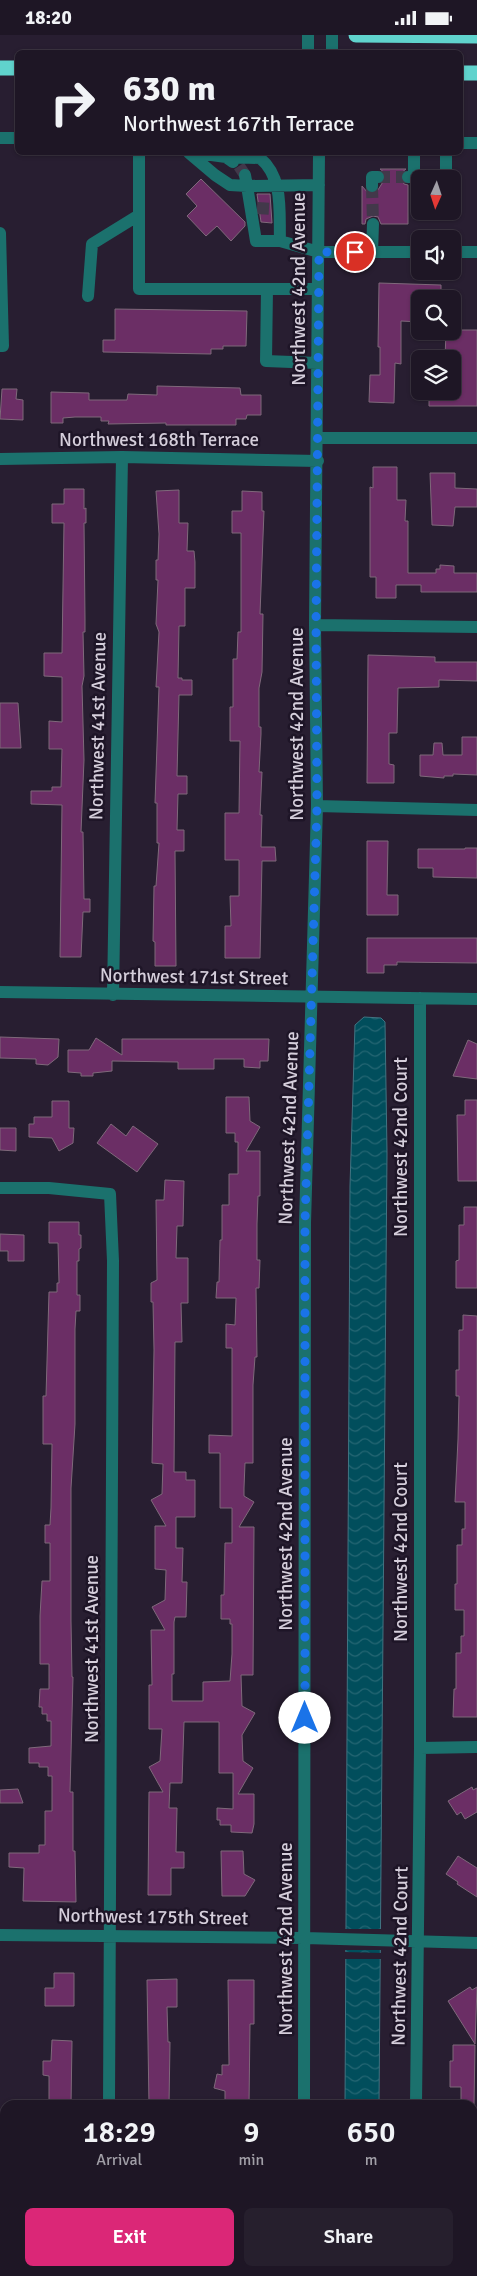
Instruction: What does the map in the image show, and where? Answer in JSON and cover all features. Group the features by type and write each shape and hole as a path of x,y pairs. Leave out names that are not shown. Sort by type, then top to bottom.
{"highway":[{"path":"356,35 477,37"},
{"path":"0,67 15,68"},
{"path":"463,73 477,73"}],"street":[{"path":"308,35 308,50"},
{"path":"332,35 332,50"},
{"path":"0,138 15,138"},
{"path":"463,143 477,143"},
{"path":"139,155 139,289 318,289"},
{"path":"192,155 214,175 230,185 243,176"},
{"path":"212,155 260,157 267,163 278,186 276,209 280,241"},
{"name":"Northwest 42nd Avenue","path":"304,2100 305,1223 317,806 316,625 319,155"},
{"path":"408,177 414,177 414,155"},
{"path":"446,155 446,170"},
{"path":"226,157 243,176 254,208 256,241 280,241 319,252 411,252"},
{"path":"243,176 278,186 319,185"},
{"path":"88,296 92,244 139,215"},
{"path":"372,252 373,224"},
{"path":"0,233 3,346 0,346"},
{"path":"461,252 477,252"},
{"path":"268,289 266,361 317,363"},
{"path":"317,438 477,439"},
{"name":"Northwest 168th Terrace","path":"0,459 122,457 318,461"},
{"name":"Northwest 41st Avenue","path":"113,995 122,457"},
{"path":"316,625 477,627"},
{"path":"317,806 477,810"},
{"name":"Northwest 171st Street","path":"0,992 477,999"},
{"name":"Northwest 42nd Court","path":"416,2100 420,1748 420,999"},
{"name":"Northwest 41st Avenue","path":"0,1188 49,1188 110,1194 113,1270 109,2100"},
{"path":"420,1748 477,1747"},
{"name":"Northwest 175th Street","path":"0,1935 305,1938 477,1943"}],"water":[{"path":"364,1017 381,1018 385,1022 387,1153 379,2100 345,2100 350,1186 355,1025"}],"pier":[{"path":"344,1929 383,1929 383,1950 344,1950"},
{"path":"344,1952 383,1953 383,1959 345,1959 344,1969"}],"building":[{"path":"380,169 406,169 401,173 400,177 404,184 408,185 408,224 381,224 378,217 373,216 366,219 365,224 362,224 362,186 368,193 376,193 386,177 385,173"},
{"path":"201,179 245,222 245,226 231,241 217,226 206,236 187,216 197,206 186,194"},
{"path":"257,194 270,194 272,223 261,222"},
{"path":"379,283 441,285 441,290 411,290 411,322 401,321 401,364 395,363 394,403 369,402 370,375 380,375 380,347 378,347"},
{"path":"115,309 247,311 246,346 223,346 223,349 211,349 211,354 103,352 103,340 115,340"},
{"path":"461,330 477,330 477,406 429,406 429,400 461,400 461,350 445,350 446,340 461,340"},
{"path":"157,386 240,388 241,395 261,395 261,415 247,415 246,419 236,419 236,425 108,424 109,421 101,421 101,417 63,418 63,423 51,423 51,392 89,393 89,400 127,400 128,394 157,395"},
{"path":"2,389 17,389 16,399 23,400 23,420 0,419"},
{"path":"373,467 397,467 397,500 406,500 405,521 408,521 408,573 436,573 436,569 440,569 440,565 454,566 454,573 477,573 477,592 421,592 421,585 396,585 396,598 376,598 376,577 370,577 370,487 373,488"},
{"path":"430,473 455,473 455,488 477,489 477,507 455,507 453,526 432,525"},
{"path":"64,489 84,489 84,509 86,508 86,523 84,523 85,632 83,632 84,676 82,686 84,760 81,832 83,832 84,899 90,899 90,912 83,912 81,957 60,957 62,805 31,804 31,791 52,791 52,787 61,787 62,749 49,749 49,721 62,722 62,677 44,676 44,653 62,653 64,523 52,523 52,504 64,504"},
{"path":"179,490 179,523 188,523 187,551 194,551 195,588 185,588 185,626 179,626 178,678 192,680 192,695 179,695 177,776 187,776 187,794 178,794 177,830 184,830 184,851 175,851 176,966 155,966 155,942 153,941 154,886 156,886 159,843 157,843 157,803 155,803 159,687 156,687 159,632 156,624 158,580 156,580 156,560 158,560 159,534 156,491"},
{"path":"242,491 262,492 262,511 264,511 260,614 263,614 262,672 259,688 259,727 261,727 261,734 259,772 262,772 261,847 275,847 276,861 262,861 260,958 225,958 225,926 231,926 230,896 239,896 239,860 225,860 225,813 239,813 240,741 230,741 230,707 233,707 233,659 237,659 238,632 241,632 241,533 232,533 232,511 242,511"},
{"path":"368,655 435,657 435,662 477,662 477,681 439,680 439,687 398,688 397,733 389,733 389,764 394,765 394,783 367,783"},
{"path":"0,703 18,703 21,748 0,748"},
{"path":"462,737 477,737 477,775 453,774 453,776 444,776 444,778 420,776 420,755 433,755 434,743 442,743 443,755 462,755"},
{"path":"367,841 388,841 387,895 398,895 398,915 367,915"},
{"path":"477,848 477,878 433,877 433,868 418,868 418,849"},
{"path":"367,938 477,938 477,963 397,962 397,965 384,965 384,973 367,973"},
{"path":"0,1037 59,1039 58,1057 48,1065 36,1064 36,1059 0,1058"},
{"path":"96,1038 122,1055 122,1039 269,1039 268,1061 260,1061 260,1068 244,1067 244,1059 214,1059 214,1069 178,1069 178,1062 112,1061 112,1071 93,1073 93,1076 81,1076 81,1073 68,1072 68,1050 89,1050"},
{"path":"468,1040 477,1044 477,1079 453,1076"},
{"path":"226,1097 249,1097 250,1121 260,1127 246,1151 260,1151 257,1260 260,1260 259,1288 256,1288 257,1357 255,1357 253,1385 253,1463 245,1463 244,1488 244,1496 254,1502 239,1527 254,1527 253,1675 241,1675 242,1706 255,1713 242,1735 243,1761 253,1768 238,1794 254,1794 254,1824 252,1833 231,1832 231,1825 220,1825 220,1820 217,1820 217,1808 233,1809 233,1773 219,1773 219,1722 184,1722 182,1783 170,1783 169,1808 177,1808 176,1852 184,1852 184,1868 171,1868 171,1895 148,1895 149,1792 163,1792 149,1767 160,1761 162,1729 149,1729 149,1685 152,1685 151,1630 165,1630 152,1607 165,1600 166,1570 155,1569 155,1526 166,1526 151,1500 162,1494 163,1464 152,1463 154,1350 151,1283 157,1280 156,1200 164,1200 165,1180 184,1181 183,1226 177,1226 176,1258 188,1258 188,1303 181,1303 182,1342 175,1342 174,1472 186,1472 186,1480 195,1480 195,1517 176,1517 176,1548 183,1548 182,1582 187,1582 186,1617 175,1617 174,1622 172,1701 203,1701 203,1682 230,1681 232,1624 230,1624 230,1619 221,1619 221,1595 224,1595 225,1543 232,1543 232,1508 220,1508 220,1453 209,1453 209,1435 232,1436 232,1348 226,1348 226,1324 235,1325 236,1298 216,1298 217,1282 219,1282 220,1240 222,1240 222,1205 229,1205 229,1174 238,1174 238,1142 235,1142 235,1133 226,1133"},
{"path":"465,1100 477,1100 477,1181 458,1181 457,1115 465,1115"},
{"path":"52,1101 69,1101 69,1128 74,1128 73,1143 59,1151 52,1138 29,1137 29,1124 34,1124 34,1117 52,1117"},
{"path":"111,1124 126,1136 133,1126 158,1144 137,1172 97,1143"},
{"path":"0,1128 16,1128 16,1151 0,1150"},
{"path":"464,1207 477,1207 477,1288 456,1288 456,1261 459,1260 459,1225 464,1225"},
{"path":"49,1222 79,1222 79,1235 81,1235 79,1261 77,1261 77,1295 80,1295 80,1311 76,1311 75,1329 75,1424 71,1488 73,1677 70,1792 73,1792 73,1851 75,1851 76,1902 23,1901 24,1868 9,1867 9,1853 39,1853 39,1845 45,1845 45,1811 52,1811 52,1776 48,1776 48,1767 39,1767 39,1763 29,1763 29,1748 51,1746 51,1721 47,1721 47,1714 42,1714 42,1707 39,1707 40,1689 49,1689 49,1664 40,1664 42,1581 50,1581 50,1543 45,1543 45,1525 50,1525 52,1444 43,1444 43,1396 46,1396 49,1292 57,1292 57,1283 59,1283 58,1243 49,1243"},
{"path":"0,1234 24,1235 24,1261 8,1261 8,1251 0,1251"},
{"path":"463,1315 477,1316 477,1717 453,1717 454,1689 456,1689 456,1653 461,1653 461,1636 464,1636 464,1610 455,1610 457,1545 462,1545 462,1529 465,1529 465,1502 455,1502 459,1396 456,1396 456,1370 459,1370 459,1330 463,1330"},
{"path":"472,1787 473,1790 477,1788 477,1812 465,1819 461,1812 457,1815 448,1801"},
{"path":"18,1789 23,1803 0,1803 0,1790"},
{"path":"221,1851 243,1851 244,1874 255,1880 245,1896 222,1896"},
{"path":"458,1856 477,1868 477,1897 446,1874"},
{"path":"54,1973 74,1973 74,2006 45,2006 45,1988 54,1988"},
{"path":"177,1979 177,2007 167,2007 168,2042 170,2042 169,2100 149,2100 147,1980"},
{"path":"228,1980 254,1980 254,2024 250,2024 249,2100 225,2100 225,2091 214,2088 217,2074 222,2075 222,2065 229,2065"},
{"path":"470,1987 472,1990 477,1987 475,2044 448,2001"},
{"path":"52,2040 72,2041 71,2100 49,2100 49,2076 43,2075 43,2061 51,2061"},
{"path":"453,2045 475,2045 474,2100 461,2100 461,2087 450,2087 450,2061 453,2061"}],"tunnel":[{"path":"239,166 245,175"},
{"path":"378,177 408,177"},
{"path":"372,186 373,224"},
{"path":"257,208 274,209"}],"route":[{"path":"305,1718 305,1223 317,806 316,625 319,252 355,252"}]}
